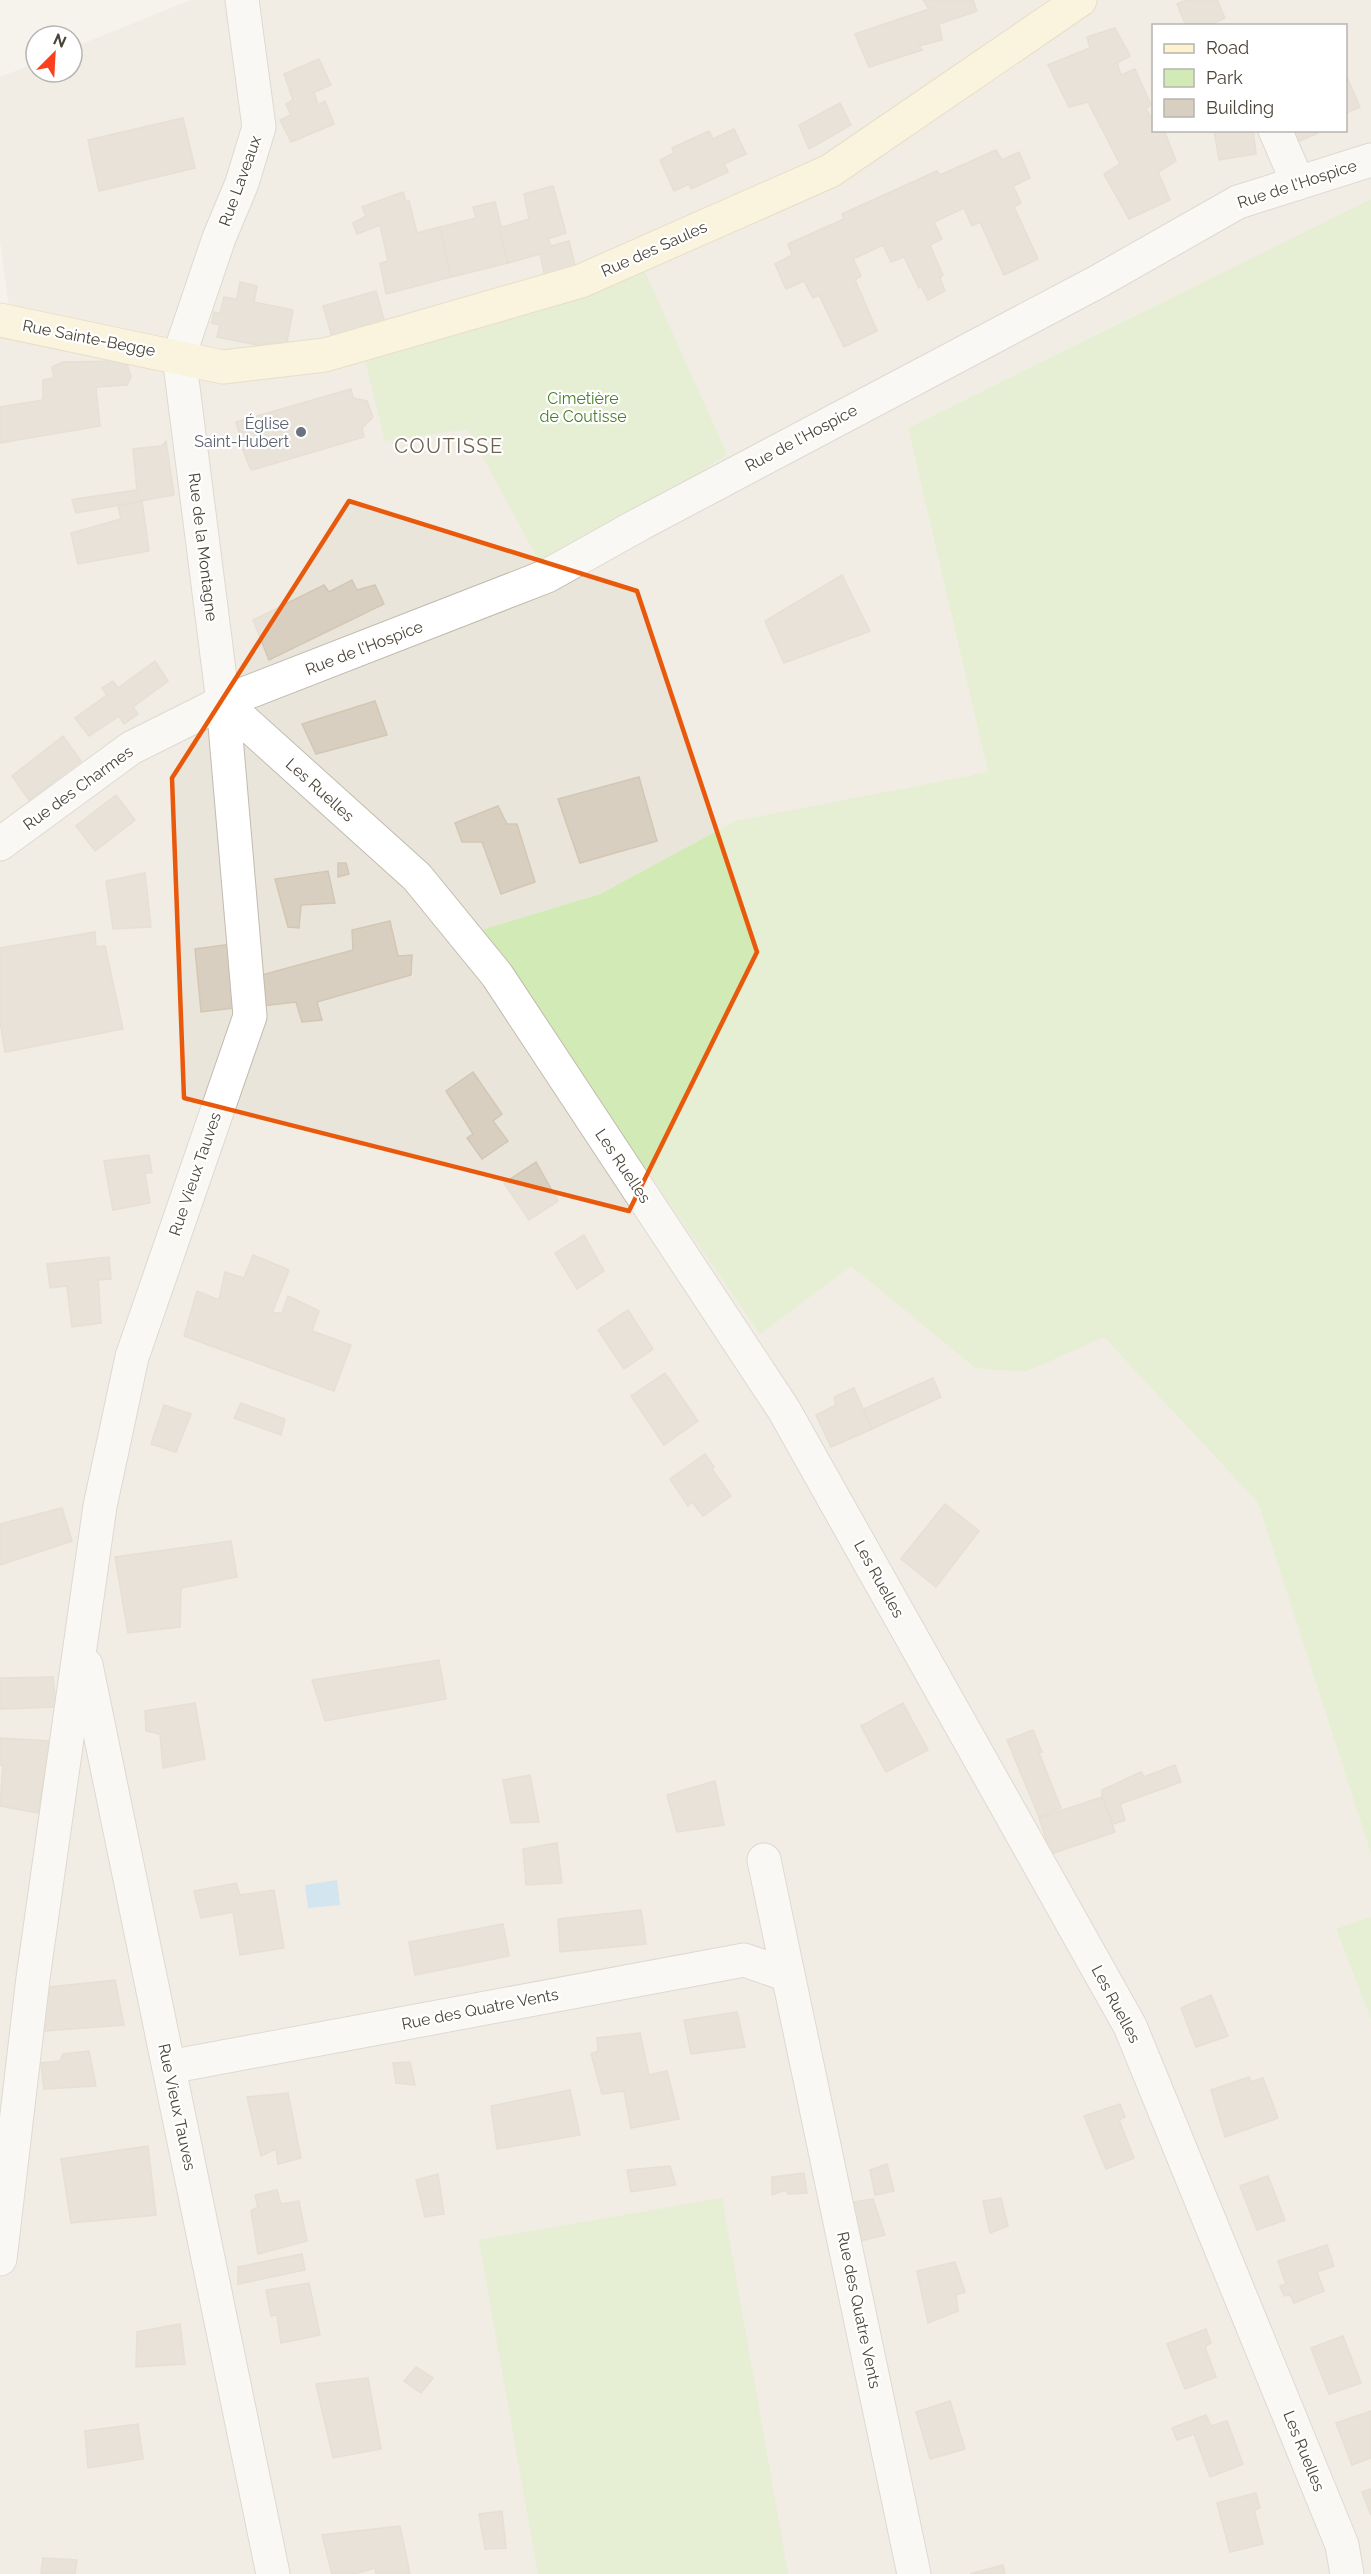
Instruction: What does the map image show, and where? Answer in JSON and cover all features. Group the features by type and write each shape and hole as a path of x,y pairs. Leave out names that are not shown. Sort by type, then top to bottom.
{"street":[{"name":"Rue Laveaux","path":"179,356 260,127 242,0"},
{"name":"Rue des Saules","path":"179,356 223,367 325,355 582,281 830,171 1080,0"},
{"path":"1276,132 1298,183"},
{"name":"Rue de l'Hospice","path":"223,702 547,576 640,524 1099,280 1238,201 1371,160"},
{"name":"Rue Sainte-Begge","path":"0,320 179,356"},
{"name":"Rue de la Montagne","path":"179,356 223,702"},
{"name":"Rue des Charmes","path":"0,844 131,748 223,702"},
{"name":"Rue Vieux Tauves","path":"0,2259 33,1978 100,1506 132,1357 250,1016 223,702"},
{"name":"Les Ruelles","path":"223,702 417,877 497,975 784,1410 1130,2026 1342,2545 1347,2574"},
{"name":"Rue Vieux Tauves","path":"81,1640 273,2574"},
{"name":"Rue des Quatre Vents","path":"764,1860 914,2574"},
{"name":"Rue des Quatre Vents","path":"169,2067 744,1960 789,1975"}],"highlighted area":[{"path":"349,501 637,591 757,952 629,1211 184,1098 172,778"}],"shaded area":[{"path":"191,0 1371,0 1371,199 908,428 988,772 735,821 600,894 482,930 760,1333 851,1266 975,1368 1025,1372 1103,1336 1258,1503 1371,1854 1371,1917 1336,1930 1371,2020 1371,2574 0,2574 0,320 11,322 0,241 0,77 24,68 24,84 84,84 84,43"}],"green space":[{"path":"1371,199 1371,1854 1258,1503 1104,1337 1025,1372 975,1368 851,1266 760,1334 481,930 600,894 735,821 988,772 908,428"},
{"name":"Cimetière de Coutisse","path":"644,270 727,454 547,576 468,429 385,441 364,356"},
{"path":"1371,1917 1371,2020 1336,1929"},
{"path":"722,2198 788,2574 538,2574 479,2240"}],"water":[{"path":"337,1880 340,1905 308,1908 305,1885"}],"building":[{"path":"923,0 973,0 977,11 939,24 942,40 919,46 922,50 869,67 855,34 929,9"},
{"path":"1186,0 1217,0 1225,18 1212,24 1185,24 1177,4"},
{"path":"1115,28 1130,56 1117,63 1121,75 1135,69 1151,105 1146,109 1152,119 1152,132 1165,132 1176,161 1158,172 1170,200 1129,219 1104,174 1120,164 1088,102 1069,107 1048,65 1090,48 1087,37"},
{"path":"319,59 331,85 314,92 318,105 325,101 334,124 291,142 280,120 291,115 286,104 293,100 284,74"},
{"path":"1347,77 1360,107 1347,113"},
{"path":"840,103 851,125 809,149 799,125"},
{"path":"183,118 195,168 99,191 88,140"},
{"path":"734,129 746,154 724,164 728,172 691,189 689,184 674,191 660,160 674,153 672,148 709,131 713,139"},
{"path":"1214,132 1253,132 1256,154 1219,160"},
{"path":"1287,132 1318,132 1318,133 1292,144"},
{"path":"996,150 1002,160 1019,152 1030,178 1013,186 1021,203 1014,207 1038,259 1004,275 980,222 972,226 964,208 934,222 942,239 930,245 943,275 940,278 945,291 928,300 921,286 919,288 904,257 891,262 883,245 853,259 861,276 855,280 877,331 844,347 819,295 813,298 804,281 786,289 775,264 792,255 788,244 844,219 842,214 937,171 940,175"},
{"path":"553,186 566,233 548,239 551,246 569,241 575,266 545,277 540,254 508,263 499,228 529,219 524,194"},
{"path":"403,192 406,202 409,201 417,233 440,227 451,277 386,294 380,263 388,261 380,225 357,234 353,223 366,216 362,207"},
{"path":"495,202 508,263 451,277 440,227 476,218 473,207"},
{"path":"240,282 257,286 254,302 293,310 286,347 267,343 267,347 217,337 220,325 212,323 214,312 220,313 224,297 237,299"},
{"path":"376,291 386,327 332,337 323,306"},
{"path":"126,361 131,377 127,385 97,387 96,389 100,426 0,443 0,407 43,400 43,380 54,378 52,367 63,362"},
{"name":"Église Saint-Hubert","path":"351,389 353,398 367,401 373,417 362,428 364,437 252,470 250,468 238,437 240,436 236,422"},
{"path":"166,441 174,495 76,513 72,500 137,490 133,449 162,446"},
{"path":"142,501 149,551 78,564 71,533 121,519 118,507"},
{"path":"842,575 870,631 784,663 765,621"},
{"path":"352,580 357,590 375,585 384,604 269,660 253,620 324,585 329,592"},
{"path":"155,661 168,681 133,707 138,714 124,724 119,716 89,736 75,718 107,695 102,688 113,681 118,688"},
{"path":"375,701 387,735 316,754 302,724"},
{"path":"63,736 81,761 29,800 12,776"},
{"path":"639,777 657,841 580,863 558,799"},
{"path":"116,795 135,820 95,851 76,826"},
{"path":"498,806 507,824 517,824 535,882 501,894 482,842 462,842 455,823"},
{"path":"338,863 346,863 349,874 338,877"},
{"path":"328,871 335,903 301,905 299,928 288,927 275,879"},
{"path":"145,873 151,927 113,929 106,881"},
{"path":"390,921 398,956 412,955 411,975 317,1002 322,1020 302,1022 296,1002 262,1006 258,976 353,950 352,930"},
{"path":"95,932 96,947 105,946 123,1029 5,1052 0,1021 0,948"},
{"path":"232,944 242,1007 201,1012 195,949"},
{"path":"473,1072 502,1114 493,1121 508,1141 482,1159 467,1138 473,1134 446,1091"},
{"path":"149,1155 152,1173 145,1173 150,1203 113,1210 104,1161"},
{"path":"536,1162 558,1201 529,1220 504,1183"},
{"path":"584,1235 604,1271 577,1289 555,1253"},
{"path":"253,1255 289,1270 272,1313 282,1313 288,1296 319,1311 312,1331 351,1345 334,1391 184,1336 197,1291 219,1300 225,1272 244,1278"},
{"path":"109,1257 111,1279 98,1280 101,1323 72,1327 67,1286 50,1288 47,1264"},
{"path":"628,1310 653,1349 624,1369 598,1330"},
{"path":"665,1373 698,1421 664,1445 631,1396"},
{"path":"933,1378 941,1397 872,1429 864,1409"},
{"path":"854,1388 872,1429 831,1447 816,1415 836,1405 834,1397"},
{"path":"241,1403 285,1419 281,1435 234,1418"},
{"path":"164,1405 191,1414 176,1452 151,1444"},
{"path":"705,1454 714,1467 712,1469 731,1496 703,1516 692,1502 688,1506 670,1479"},
{"path":"945,1504 979,1531 936,1587 901,1559"},
{"path":"62,1508 72,1541 0,1565 0,1524"},
{"path":"231,1541 237,1577 181,1588 180,1627 128,1633 115,1557"},
{"path":"439,1660 446,1699 325,1721 312,1680"},
{"path":"53,1677 56,1707 0,1709 0,1678"},
{"path":"195,1703 205,1759 163,1768 160,1734 146,1731 145,1711"},
{"path":"903,1703 928,1750 886,1772 861,1726"},
{"path":"1033,1730 1042,1752 1039,1753 1061,1808 1039,1817 1007,1740"},
{"path":"0,1738 50,1741 38,1813 0,1806 3,1765 0,1765"},
{"path":"1175,1765 1181,1782 1120,1804 1125,1820 1114,1824 1102,1797 1102,1790 1141,1772 1144,1777"},
{"path":"530,1775 539,1822 511,1823 503,1780"},
{"path":"715,1781 724,1825 677,1832 667,1795"},
{"path":"1102,1797 1115,1832 1051,1854 1039,1818"},
{"path":"557,1843 562,1883 526,1885 523,1849"},
{"path":"236,1883 240,1895 274,1890 284,1948 240,1955 233,1912 201,1918 194,1891"},
{"path":"641,1910 646,1944 560,1952 558,1919"},
{"path":"503,1924 509,1956 415,1975 409,1942"},
{"path":"115,1980 124,2025 45,2031 40,1988"},
{"path":"1211,1995 1228,2036 1196,2047 1181,2008"},
{"path":"737,2012 745,2047 691,2054 684,2020"},
{"path":"640,2033 649,2075 667,2071 679,2119 631,2128 624,2091 602,2094 591,2054 598,2051 597,2038"},
{"path":"89,2051 96,2086 44,2089 41,2063 60,2061 63,2054"},
{"path":"410,2062 415,2085 396,2083 393,2063"},
{"path":"1249,2077 1251,2082 1263,2078 1278,2118 1225,2137 1211,2090"},
{"path":"570,2090 580,2135 497,2149 491,2106"},
{"path":"288,2093 301,2158 278,2164 276,2149 261,2156 247,2097"},
{"path":"1120,2104 1125,2117 1119,2120 1134,2158 1106,2169 1084,2116"},
{"path":"148,2146 156,2215 71,2223 61,2159"},
{"path":"887,2164 894,2191 875,2195 870,2170"},
{"path":"670,2166 676,2185 631,2192 627,2170"},
{"path":"804,2173 807,2193 788,2194 786,2190 772,2195 772,2177"},
{"path":"438,2174 444,2214 425,2217 416,2180"},
{"path":"1268,2176 1285,2220 1257,2230 1240,2186"},
{"path":"277,2190 281,2204 299,2201 307,2241 258,2254 251,2211 258,2207 255,2195"},
{"path":"1001,2198 1008,2226 990,2233 983,2201"},
{"path":"873,2199 885,2235 856,2242 846,2203"},
{"path":"1327,2245 1334,2266 1317,2272 1324,2291 1294,2303 1290,2295 1284,2296 1280,2286 1286,2284 1278,2261"},
{"path":"302,2254 305,2270 238,2284 238,2267"},
{"path":"955,2262 965,2292 956,2295 958,2311 928,2323 917,2271"},
{"path":"309,2283 320,2335 281,2343 277,2315 271,2316 266,2290"},
{"path":"180,2324 185,2364 136,2367 137,2332"},
{"path":"1206,2329 1211,2343 1205,2347 1216,2377 1185,2389 1167,2344"},
{"path":"1343,2336 1361,2383 1329,2394 1311,2348"},
{"path":"416,2367 433,2378 421,2393 404,2381"},
{"path":"368,2378 381,2449 333,2458 316,2384"},
{"path":"950,2401 965,2449 930,2459 916,2412"},
{"path":"1371,2411 1371,2458 1352,2465 1336,2423"},
{"path":"1206,2415 1211,2426 1227,2421 1243,2464 1210,2477 1194,2434 1177,2440 1172,2428"},
{"path":"138,2424 143,2459 88,2468 85,2431"},
{"path":"1371,2489 1371,2515 1362,2492"},
{"path":"1256,2493 1260,2508 1254,2510 1263,2544 1230,2552 1217,2503"},
{"path":"502,2511 506,2548 485,2549 479,2514"},
{"path":"400,2526 410,2574 376,2574 375,2568 354,2574 332,2574 322,2535"},
{"path":"43,2558 77,2560 75,2574 41,2574"},
{"path":"1003,2565 1005,2574 970,2574"}],"place":[{"name":"Église Saint-Hubert","path":"301,432"}],"district":[{"name":"COUTISSE","path":"449,446"}]}
